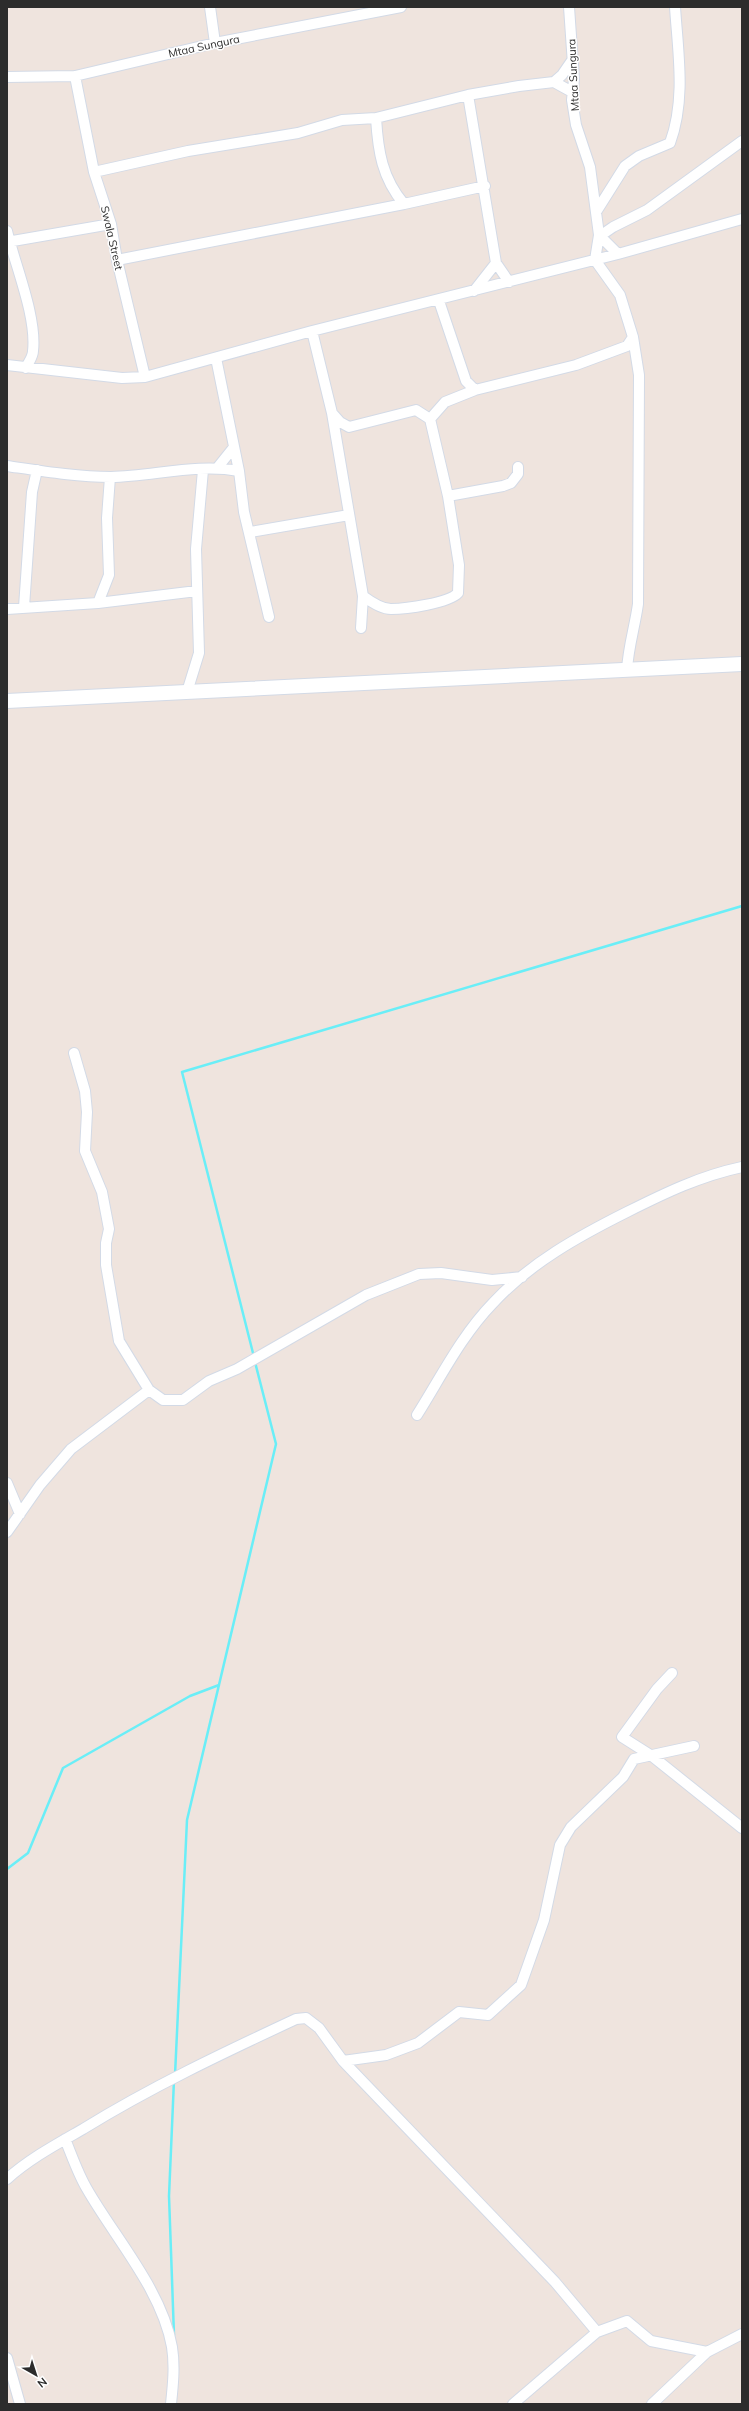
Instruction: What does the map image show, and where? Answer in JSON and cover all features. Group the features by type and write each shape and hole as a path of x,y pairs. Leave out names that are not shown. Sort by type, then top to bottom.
{"street":[{"path":"210,7 215,42"},
{"name":"Mtaa Sungura","path":"7,77 75,76 215,42 401,7"},
{"name":"Mtaa Sungura","path":"569,7 573,59 574,93 572,100 576,125 590,167 600,236 595,260"},
{"path":"596,212 625,166 639,156 670,143 677,123 680,96 680,55 675,7"},
{"path":"94,172 188,151 298,132 342,120 376,118 468,95 554,82 562,75 573,59"},
{"name":"Swala Street","path":"75,76 94,172 111,224 117,260 145,377"},
{"path":"554,82 574,93"},
{"path":"468,95 496,263 509,282"},
{"path":"376,118 378,147 385,172 391,189 404,204"},
{"path":"618,254 600,236 613,227 647,210 742,141"},
{"path":"117,260 404,204 484,186"},
{"path":"7,365 122,378 145,377 312,331 439,301 618,254 742,219"},
{"path":"8,242 111,224"},
{"path":"7,231 8,242 29,314 33,340 33,353 26,368"},
{"path":"595,260 620,295 633,337 639,391 638,604 634,634 628,654 627,670"},
{"path":"474,291 496,263"},
{"path":"439,301 466,381 475,390"},
{"path":"312,331 332,412 363,596 361,628"},
{"path":"332,412 340,422 348,427 445,402 475,390 576,365 627,346 633,337"},
{"path":"216,358 239,471 244,512 250,532 269,617"},
{"path":"461,395 466,381"},
{"path":"430,420 445,402"},
{"path":"363,596 377,605 391,609 443,602 458,593 459,565 448,496 430,420 416,410"},
{"path":"218,467 234,448"},
{"path":"7,466 110,477 203,470 218,467 239,471"},
{"path":"448,496 511,483 518,474 518,466"},
{"path":"24,607 32,492 36,470"},
{"path":"187,692 199,653 196,549 203,470"},
{"path":"98,603 109,575 107,518 110,477"},
{"path":"250,532 349,515"},
{"path":"7,609 98,603 197,591"},
{"path":"7,701 517,674 573,674 742,664"},
{"path":"74,1053 85,1091 87,1112 85,1151 102,1192 109,1229 106,1242 106,1265 120,1340 149,1390 163,1400 183,1400 209,1381 237,1369 366,1294 419,1274 441,1273 492,1280 523,1277"},
{"path":"417,1415 469,1331 493,1302 550,1255 580,1236 663,1193 710,1174 742,1167"},
{"path":"7,1532 40,1485 72,1449 149,1390"},
{"path":"7,1483 20,1514"},
{"path":"672,1673 657,1689 622,1738 652,1756 742,1828"},
{"path":"343,2061 386,2055 418,2043 459,2012 488,2015 521,1985 544,1920 560,1845 571,1827 623,1777 634,1759 694,1746"},
{"path":"7,2179 64,2139 121,2105 213,2057 296,2019 306,2018 319,2028 343,2061 554,2282 597,2332"},
{"path":"64,2139 87,2189 129,2252 163,2317 172,2346 174,2379 171,2404"},
{"path":"513,2404 597,2332 627,2321 651,2341 707,2352"},
{"path":"652,2404 707,2352 742,2334"},
{"path":"7,2358 20,2404"}],"waterway":[{"path":"254,1357 182,1072 742,906"},
{"path":"175,2075 187,1820 276,1444 255,1362"},
{"path":"7,1869 28,1853 63,1768 190,1696 219,1685"},
{"path":"174,2080 169,2196 174,2335"}]}
